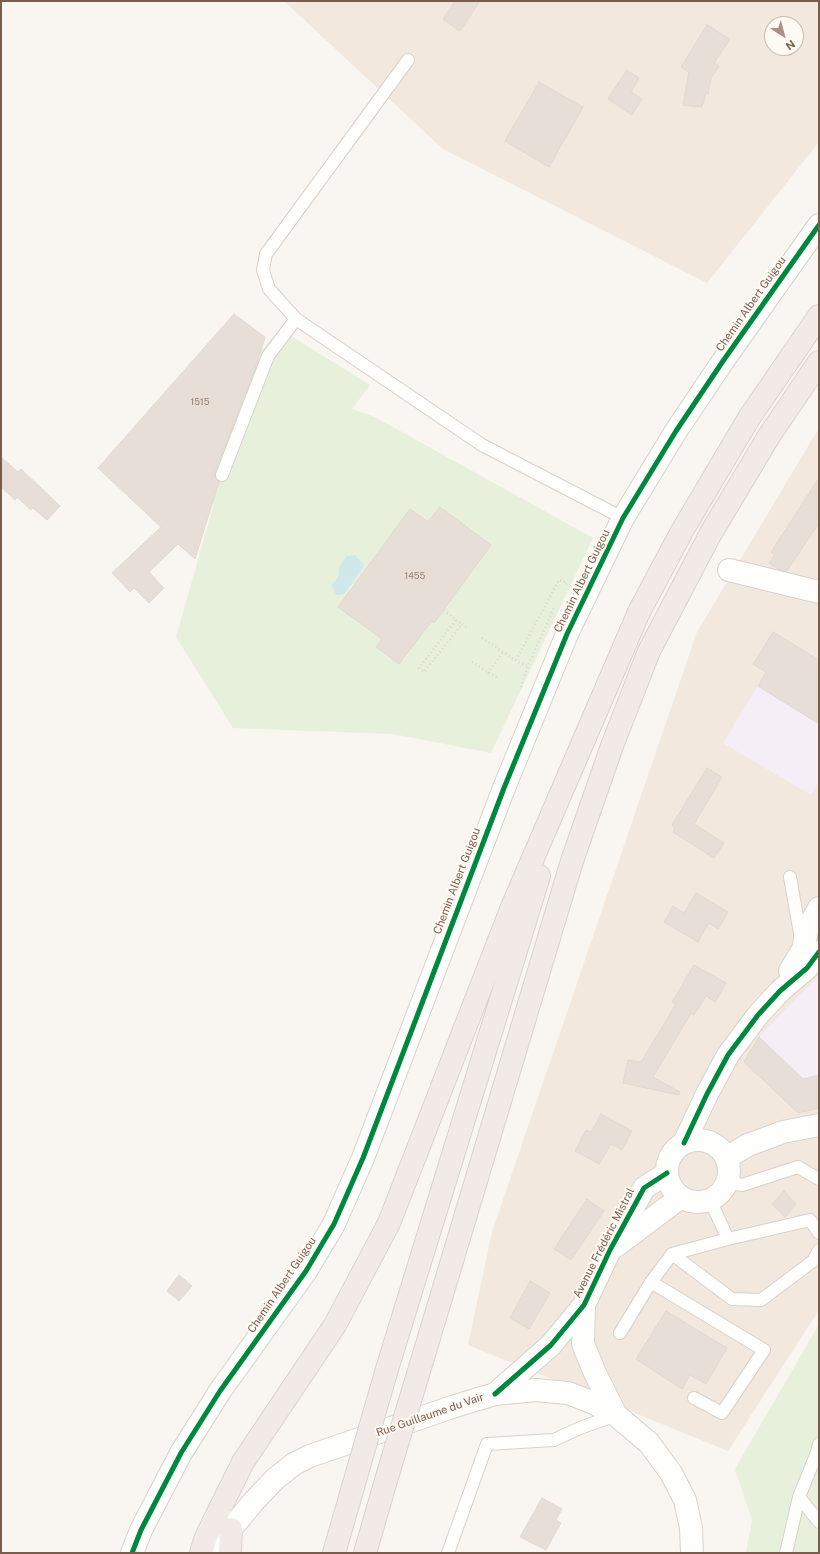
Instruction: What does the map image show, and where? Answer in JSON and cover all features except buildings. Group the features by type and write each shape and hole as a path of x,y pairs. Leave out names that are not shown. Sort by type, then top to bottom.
{"highway":[{"path":"201,1553 206,1537 243,1462 334,1326 389,1223 512,907 639,612 682,531 749,418 819,316"},
{"path":"365,1553 572,861 612,746 649,652 711,533 769,436 819,362"},
{"path":"334,1553 388,1369 570,775"},
{"path":"230,1553 231,1529"}],"street":[{"name":"Chemin Albert Guigou","path":"132,1553 141,1530 181,1453 220,1391 306,1271 334,1224 363,1158 472,869 564,641 624,518 676,431 723,361 819,225"},
{"path":"728,570 819,592"},
{"path":"684,1143 707,1094 728,1055 758,1015 780,991 811,950 807,930 819,908"},
{"path":"707,1094 708,1130 720,1151 729,1166 729,1174 723,1190 717,1196 710,1200 695,1202 681,1197 671,1186 667,1172 671,1155 684,1143 694,1140 704,1140 720,1151 748,1146 783,1132 819,1125"},
{"name":"Avenue Frédéric Mistral","path":"495,1394 551,1345 584,1305 610,1250 644,1188 667,1172"},
{"name":"Avenue Frédéric Mistral","path":"610,1250 681,1197"},
{"name":"Avenue Frédéric Mistral","path":"584,1305 583,1344 616,1415"},
{"name":"Rue Guillaume du Vair","path":"218,1553 231,1529 254,1501 275,1479 294,1464 310,1456 452,1407 495,1394 536,1390 568,1393 594,1403 616,1415 649,1443 671,1473 685,1500 691,1528 692,1553"}],"lane":[{"path":"408,60 266,254 263,270 269,289 296,319 482,445 624,518"},
{"path":"222,475 268,356 296,319"},
{"path":"790,877 811,950"},
{"path":"727,1182 742,1185 798,1167 819,1179"},
{"path":"710,1200 728,1239"},
{"path":"620,1333 651,1282 672,1254 810,1220 819,1233"},
{"path":"672,1254 732,1299 761,1300 814,1261 819,1250"},
{"path":"651,1282 764,1350 722,1413 694,1398"},
{"path":"448,1553 487,1444 554,1440 580,1428 616,1415"},
{"path":"786,1553 799,1497 819,1444"},
{"path":"799,1497 819,1522"}],"path":[{"path":"516,660 559,580 567,583 563,590"},
{"path":"519,692 528,666 557,602"},
{"path":"444,610 466,627"},
{"path":"456,620 419,668 424,672 462,624"},
{"path":"482,638 528,666"},
{"path":"488,673 503,652"},
{"path":"472,662 499,679"}],"shaded area":[{"path":"284,1 819,1 819,142 707,283 443,149"},
{"path":"819,428 819,1310 728,1451 468,1345 492,1232 697,632"},
{"path":"773,632 819,660 819,782 811,795 723,743 766,672 753,664"},
{"path":"819,975 819,1108 798,1113 744,1062 759,1037"}],"green space":[{"path":"280,329 370,385 352,409 375,417 593,538 491,753 393,734 233,728 176,637 214,504 205,498 260,352"},
{"path":"819,1324 819,1553 746,1553 752,1520 735,1469"}],"water":[{"path":"355,555 364,566 344,594 336,595 332,585 339,575 338,570 346,556"}],"cycle path":[{"path":"132,1553 141,1530 181,1453 220,1391 306,1271 334,1224 363,1158 504,788 567,634 623,518 676,431 723,361 819,225"},
{"path":"684,1143 707,1094 728,1055 758,1015 780,991 807,968 819,952"},
{"path":"495,1394 551,1345 584,1305 610,1250 644,1188 667,1173"}]}
